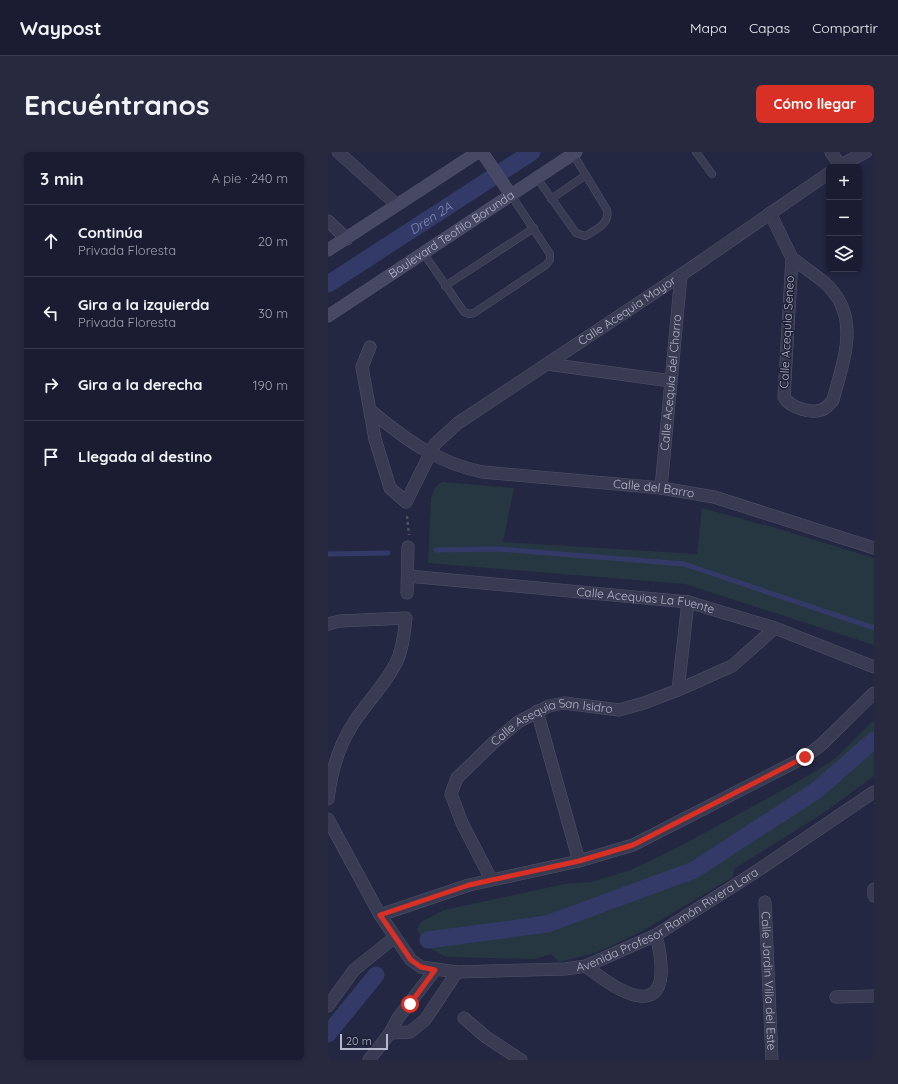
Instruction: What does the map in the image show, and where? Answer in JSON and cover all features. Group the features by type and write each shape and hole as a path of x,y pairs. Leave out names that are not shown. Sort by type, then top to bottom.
{"main road":[{"path":"328,250 478,152"},
{"name":"Boulevard Teofilo Borunda","path":"328,316 424,254 508,191 537,178 574,153"},
{"path":"485,157 508,191"}],"street":[{"path":"338,152 397,205"},
{"path":"831,152 838,164"},
{"path":"843,164 866,152"},
{"name":"Calle Acequia Mayor","path":"406,502 429,454 444,434 458,423 681,275 826,175"},
{"name":"Calle Acequia Seneo","path":"770,213 792,258 824,283 836,296 844,312 848,325 848,341 833,400 827,407 818,411 811,411 793,405 784,397 792,258"},
{"path":"328,221 346,239"},
{"name":"Calle Acequia del Charro","path":"661,488 681,275"},
{"path":"370,347 362,367 381,462 390,488 406,502"},
{"path":"547,364 671,381"},
{"name":"Calle del Barro","path":"370,410 409,441 429,454 463,468 482,472 661,488 714,497 874,548"},
{"path":"407,593 409,542"},
{"name":"Calle Acequias La Fuente","path":"408,576 688,602 775,628 874,667"},
{"path":"678,690 688,602"},
{"path":"328,624 340,621 406,618 402,647 396,663 352,724 341,747 330,780 328,799"},
{"name":"Calle Asequia San Isidro","path":"491,879 453,803 451,794 457,778 493,743 518,722 537,711 564,703 619,710 644,703 678,690 732,666 775,628"},
{"path":"380,915 491,879 579,861 633,845 805,757 822,744 874,693"},
{"path":"537,711 579,861"},
{"name":"Avenida Profesor Ramón Rivera Lara","path":"328,819 380,915 411,960 421,967 457,972 565,969 586,966 656,935 754,873 874,792"},
{"path":"874,889 874,896"},
{"name":"Calle Jardin Villa del Este","path":"765,902 772,1060"},
{"path":"586,966 602,979 632,995 644,997 651,996 657,991 660,981 660,951 656,935"},
{"path":"328,1006 354,970 395,937"},
{"path":"369,1060 390,1033 398,1018 435,970"},
{"path":"390,1033 410,1032 425,1020 457,972"},
{"path":"836,997 874,996"},
{"path":"464,1018 486,1037 522,1060"}],"lane":[{"path":"696,152 712,174"},
{"path":"537,178 571,227 579,235 585,236 601,226 607,219 607,210 574,153"},
{"path":"551,199 586,175"},
{"path":"424,254 464,312 469,314 474,313 546,265 550,260 550,254 508,191"},
{"path":"445,286 534,228"}],"path":[{"path":"406,502 409,542"}],"shaded area":[{"path":"442,482 514,488 503,542 697,554 702,508 779,529 874,558 874,645 685,584 428,563 431,498 435,487"},
{"path":"874,720 874,776 825,812 734,869 733,877 639,933 598,952 559,962 551,954 535,959 448,957 438,953 430,947 422,939 417,930 421,922 444,910 565,884 591,882 631,870 684,844 808,776 836,758"}],"waterway":[{"name":"Dren 2A","path":"328,284 532,152"},
{"path":"436,550 499,549 684,564 874,628"},
{"path":"328,554 388,553"},
{"path":"428,940 547,924 694,870 817,790 874,740"},
{"path":"328,1034 376,975"}],"route":[{"path":"410,1004 435,970 421,967 411,960 380,915 469,885 579,861 633,845 805,757"}]}
